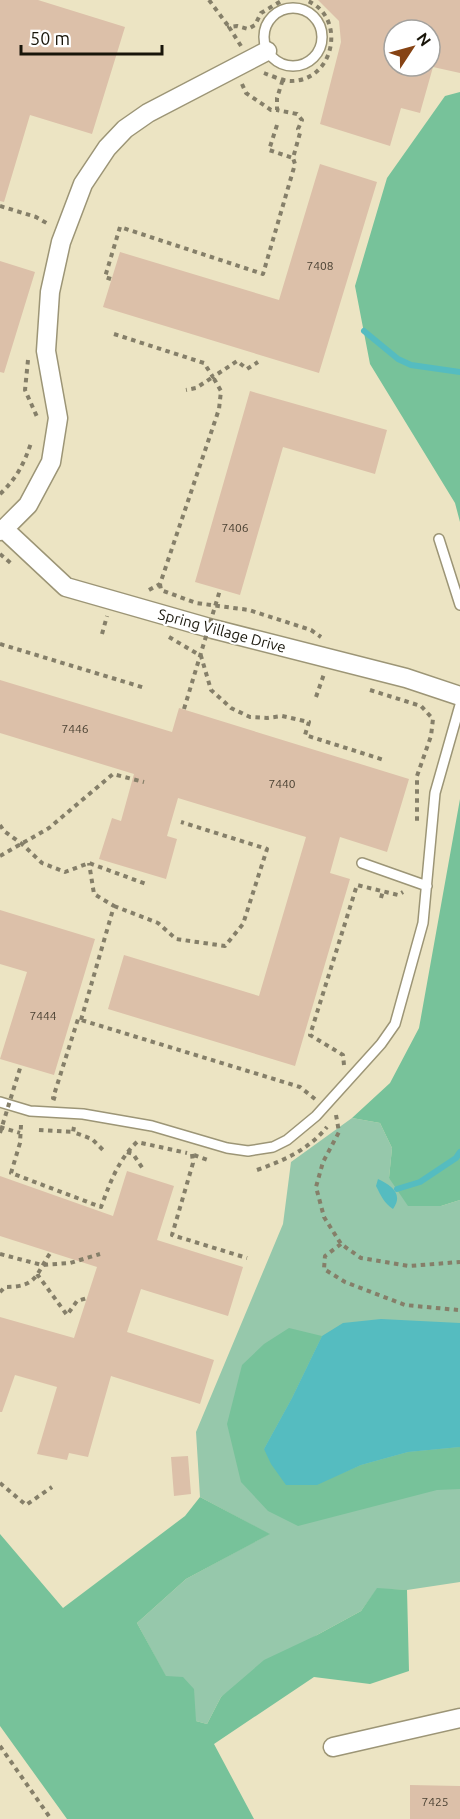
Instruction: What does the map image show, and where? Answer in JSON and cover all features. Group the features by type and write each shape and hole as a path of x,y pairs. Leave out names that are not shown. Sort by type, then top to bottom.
{"street":[{"path":"2,530 28,505 51,462 58,418 46,351 50,292 61,242 83,184 106,148 125,129 148,113 267,51"},
{"name":"Spring Village Drive","path":"2,530 66,587 222,632 406,678 460,696"},
{"path":"333,1747 460,1718"}],"lane":[{"path":"291,8 304,10 316,19 322,32 321,46 314,58 302,65 288,66 275,61 267,51 264,36 267,22 277,12 291,8"},
{"path":"439,539 460,605"},
{"path":"0,1102 30,1111 83,1114 152,1126 227,1148 248,1151 273,1147 287,1140 320,1112 381,1044 395,1024 423,923 435,793 460,705"},
{"path":"362,863 426,886"}],"path":[{"path":"209,0 244,51"},
{"path":"229,27 237,26 248,29 255,25 261,13 283,0"},
{"path":"259,71 291,81 305,78 319,71 331,51 333,37 329,21 312,3 304,0"},
{"path":"111,279 105,277 120,227 262,274 295,164 293,158 300,133 298,129 303,120 297,114 271,110 246,93 241,82 250,77"},
{"path":"277,110 277,98 283,79"},
{"path":"277,125 269,150 293,158"},
{"path":"0,206 36,217 50,225 58,220"},
{"path":"114,334 204,363 221,392 219,409 160,584 161,590 196,603 249,610 311,630 326,640"},
{"path":"186,390 196,388 237,361 247,369 258,362"},
{"path":"0,494 11,484 23,466 31,443"},
{"path":"148,590 160,584"},
{"path":"184,709 220,590"},
{"path":"163,634 201,656 211,690 231,708 250,717 282,716 309,722 304,735 384,760"},
{"path":"0,644 145,688"},
{"path":"316,697 324,673 334,679"},
{"path":"366,688 421,706 433,719 431,736"},
{"path":"0,856 49,828 113,774 144,782"},
{"path":"89,863 94,894 114,906 158,923 176,939 225,946 243,924 267,849 181,822"},
{"path":"0,825 42,863 65,872 89,863 146,884"},
{"path":"338,1073 345,1064 343,1055 310,1035 357,885 398,895 407,890"},
{"path":"381,898 383,891"},
{"path":"81,1020 114,906"},
{"path":"63,1100 53,1098 78,1019 300,1087 317,1100"},
{"path":"0,1133 21,1065"},
{"path":"336,1114 339,1132 323,1162 316,1187 324,1217 341,1244 361,1258 409,1266 460,1262"},
{"path":"21,1125 11,1173 101,1207 115,1170 137,1142 192,1154 208,1160"},
{"path":"73,1132 74,1126"},
{"path":"0,1127 20,1133"},
{"path":"39,1130 73,1132 92,1139 103,1150"},
{"path":"127,1152 133,1154 143,1169"},
{"path":"192,1154 193,1162 172,1235 247,1258"},
{"path":"341,1244 325,1256 324,1269 345,1282 405,1305 458,1310"},
{"path":"0,1292 5,1287 21,1287 33,1281 51,1252"},
{"path":"0,1254 42,1265 70,1263 100,1254"},
{"path":"37,1274 67,1315 77,1301 87,1299"},
{"path":"0,1483 26,1505 52,1487"},
{"path":"0,1746 51,1819"}],"green space":[{"path":"460,92 460,522 455,503 370,364 355,286 387,178 445,96"},
{"path":"460,799 460,1200 441,1206 408,1206 389,1178 392,1148 380,1123 352,1118 390,1083 419,1028"},
{"path":"352,1118 380,1123 392,1148 389,1178 441,1206 460,1200 460,1582 407,1590 377,1589 361,1611 317,1635 221,1697 207,1724 196,1721 166,1677 137,1623 186,1579 269,1534 200,1497 196,1432 283,1224 291,1162"},
{"path":"289,1328 322,1336 264,1449 317,1484 361,1465 408,1452 460,1447 460,1489 437,1490 298,1526 268,1511 241,1482 227,1424 242,1365 264,1344"},
{"path":"200,1497 270,1534 186,1579 137,1623 166,1676 183,1677 194,1689 196,1721 207,1724 221,1697 264,1660 361,1611 377,1588 407,1590 409,1671 370,1684 314,1677 214,1744 254,1819 67,1819 0,1726 0,1534 63,1608 185,1516"}],"water":[{"path":"378,1179 397,1194 393,1209 385,1202 376,1186"},
{"path":"381,1319 460,1323 460,1447 408,1452 361,1465 317,1485 286,1485 271,1464 264,1449 322,1336 343,1323"}],"building":[{"path":"0,0 38,0 125,27 92,134 30,115 4,202 0,201"},
{"path":"318,0 460,0 460,73 442,69 442,18 382,18 382,78 430,78 420,113 401,108 390,146 320,124 341,42 339,21"},
{"path":"320,164 377,182 319,373 103,307 120,252 279,300"},
{"path":"0,261 35,272 4,373 0,372"},
{"path":"250,391 387,430 375,474 283,447 240,595 195,582"},
{"path":"0,680 172,732 179,708 409,779 387,852 340,837 330,873 350,879 295,1066 108,1009 124,955 259,996 306,837 178,798 167,836 177,839 166,879 99,859 112,818 121,821 134,774 0,733"},
{"path":"0,910 95,939 54,1075 0,1059 27,972 0,964"},
{"path":"127,1171 174,1186 157,1240 243,1267 228,1316 141,1289 127,1332 214,1360 200,1404 111,1376 88,1457 69,1453 67,1460 37,1454 57,1387 15,1375 2,1412 0,1412 0,1317 74,1338 97,1267 0,1236 0,1176 113,1216"},
{"path":"188,1456 191,1494 174,1496 171,1457"},
{"path":"410,1785 460,1786 460,1819 410,1819"}],"waterway":[{"path":"364,331 398,359 411,365 460,372"},
{"path":"397,1189 420,1182 456,1158 460,1152"}]}
